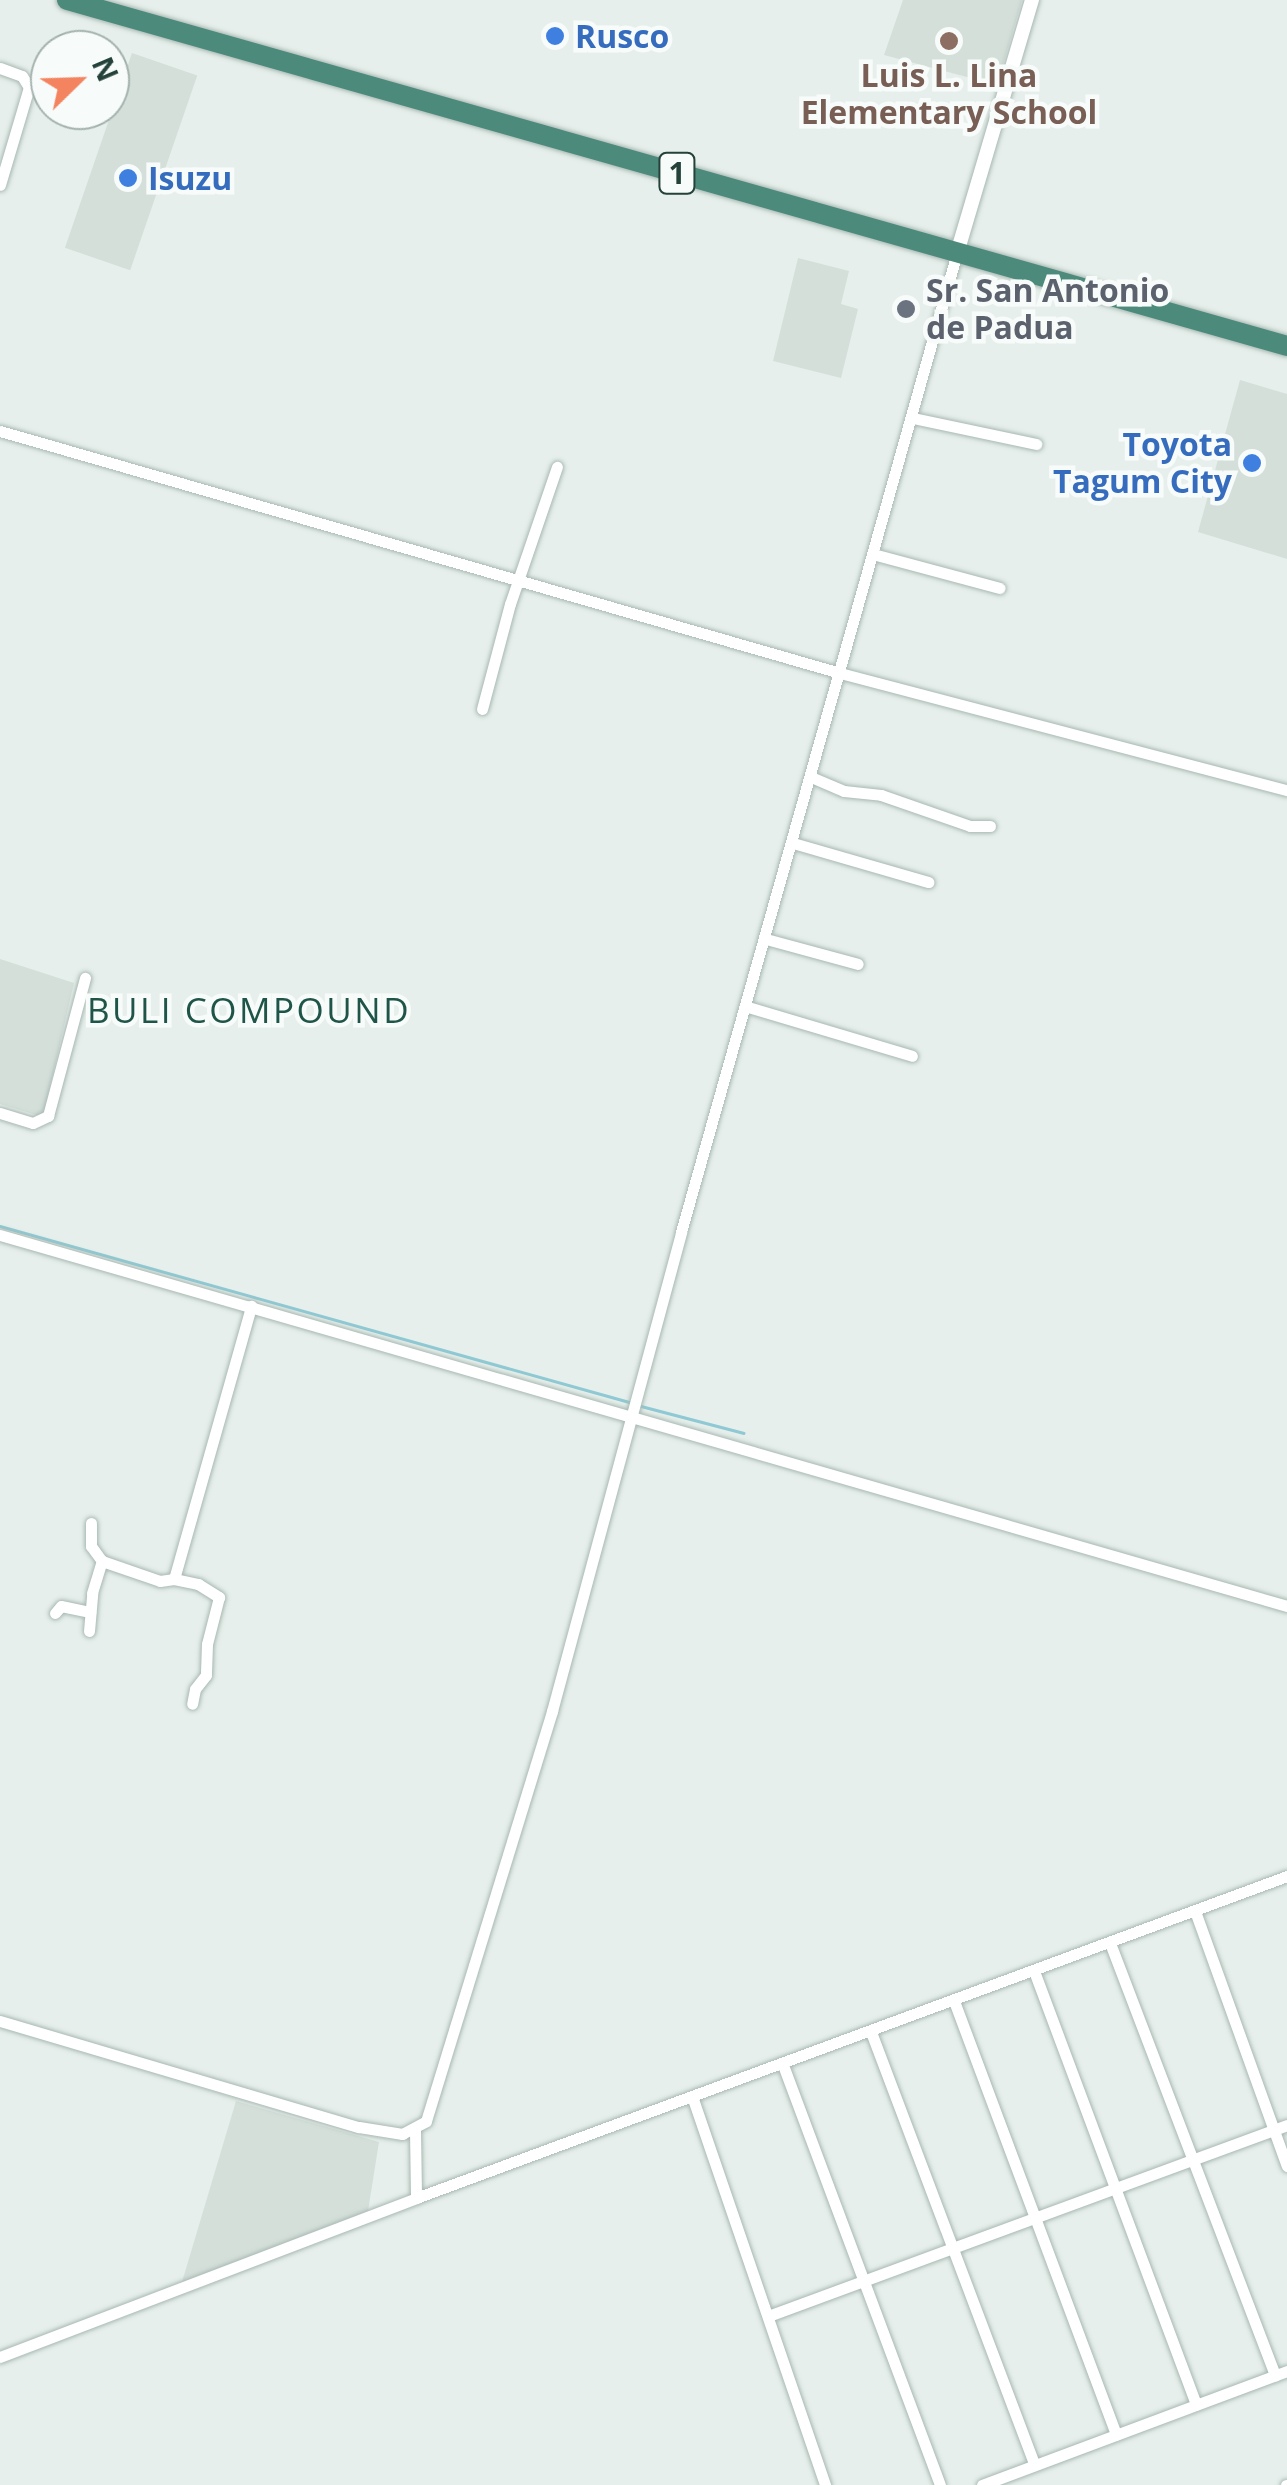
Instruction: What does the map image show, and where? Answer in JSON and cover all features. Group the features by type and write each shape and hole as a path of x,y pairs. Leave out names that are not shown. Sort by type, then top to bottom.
{"highway":[{"name":"1","path":"67,0 1287,346"}],"street":[{"path":"0,2021 359,2127 402,2134 414,2131 426,2121 548,1726 957,253 1032,0"},
{"path":"0,68 22,76 30,87 2,168 0,185"},
{"path":"912,418 1036,444"},
{"path":"0,432 840,673 1287,790"},
{"path":"482,709 557,467"},
{"path":"873,554 1000,588"},
{"path":"811,777 844,791 881,796 970,826 990,826"},
{"path":"793,842 928,882"},
{"path":"766,939 858,964"},
{"path":"0,1113 34,1123 48,1116 85,978"},
{"path":"748,1006 912,1056"},
{"path":"0,1235 632,1414 1287,1606"},
{"path":"174,1579 252,1306"},
{"path":"91,1523 91,1546 102,1561 160,1582 174,1579 198,1584 219,1597 207,1644 206,1675 195,1689 192,1704"},
{"path":"89,1631 96,1572 102,1561"},
{"path":"55,1614 61,1606 90,1612"},
{"path":"0,2357 416,2198 1287,1876"},
{"path":"1194,1911 1280,2127 1287,2166"},
{"path":"982,2485 1281,2374 1110,1943"},
{"path":"1034,1971 1196,2406"},
{"path":"954,2001 1116,2435"},
{"path":"871,2032 1036,2465"},
{"path":"782,2065 867,2280 940,2485"},
{"path":"692,2098 770,2315 825,2485"},
{"path":"770,2315 1280,2127"},
{"path":"414,2131 416,2198"}],"shaded area":[{"name":"Luis L. Lina Elementary School","path":"903,0 1022,0 997,85 884,55"},
{"name":"Isuzu","path":"132,53 197,75 130,270 65,248 105,130 130,130"},
{"path":"798,258 849,271 841,304 858,309 841,378 773,361"},
{"name":"Toyota Tagum City","path":"1240,380 1287,394 1287,559 1198,532"},
{"path":"0,959 74,983 43,1117 0,1104"},
{"path":"236,2101 379,2142 368,2211 182,2282"}],"waterway":[{"path":"0,1226 629,1402"},
{"path":"641,1406 744,1433"}],"place":[{"name":"Rusco","path":"555,36"},
{"name":"Luis L. Lina Elementary School","path":"949,41"},
{"name":"Isuzu","path":"128,178"},
{"name":"Sr. San Antonio de Padua","path":"906,309"},
{"name":"Toyota Tagum City","path":"1252,463"}],"district":[{"name":"BULI COMPOUND","path":"249,1010"}]}
